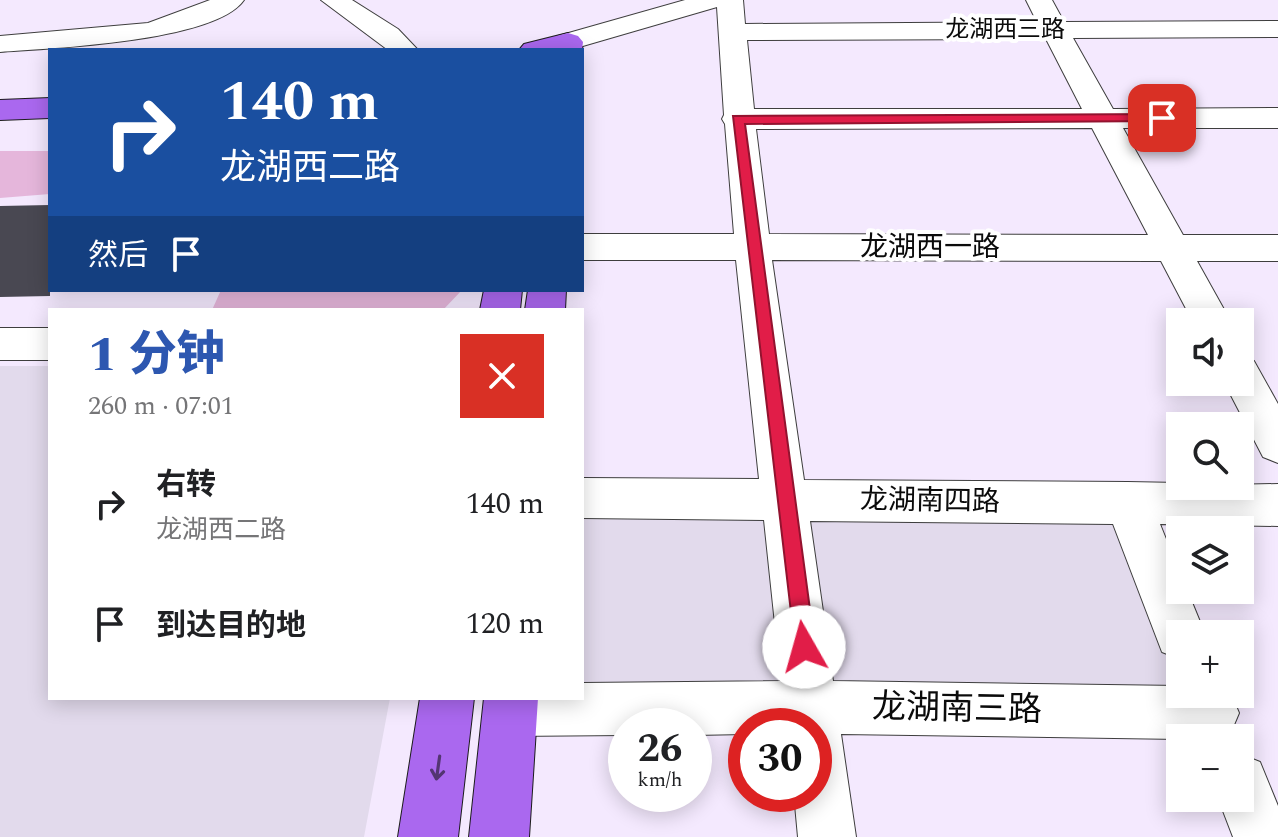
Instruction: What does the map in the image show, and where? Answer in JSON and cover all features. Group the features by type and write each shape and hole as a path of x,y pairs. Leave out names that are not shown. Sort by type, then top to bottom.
{"main road":[{"path":"0,110 48,108"},
{"path":"428,837 447,700"},
{"path":"499,837 510,704"}],"street":[{"path":"0,44 151,31 198,16 231,0"},
{"path":"334,0 388,35 402,48"},
{"path":"1039,0 1205,308"},
{"path":"726,11 751,246 811,708"},
{"name":"龙湖西三路","path":"568,46 726,11 1055,30 1278,29"},
{"path":"737,119 1278,118"},
{"name":"龙湖西一路","path":"584,247 1278,248"},
{"path":"0,344 48,344"},
{"path":"1252,396 1278,444"},
{"name":"龙湖南四路","path":"584,498 1278,505"},
{"path":"1128,503 1174,620"},
{"name":"龙湖南三路","path":"510,704 728,717"},
{"name":"龙湖南三路","path":"832,722 1213,715"},
{"path":"824,812 827,837"},
{"path":"1252,812 1262,837"}],"shaded area":[{"path":"0,151 48,151 48,194 0,198"},
{"path":"220,292 460,292 445,308 213,308"},
{"path":"0,366 48,366 48,700 390,700 364,837 0,837"},
{"path":"584,498 1128,503 1174,620 1166,620 1166,708 1204,708 1212,713 584,698"}],"building":[{"path":"48,205 50,296 0,297 0,206"}],"route":[{"path":"804,647 737,119 1162,118"}]}
